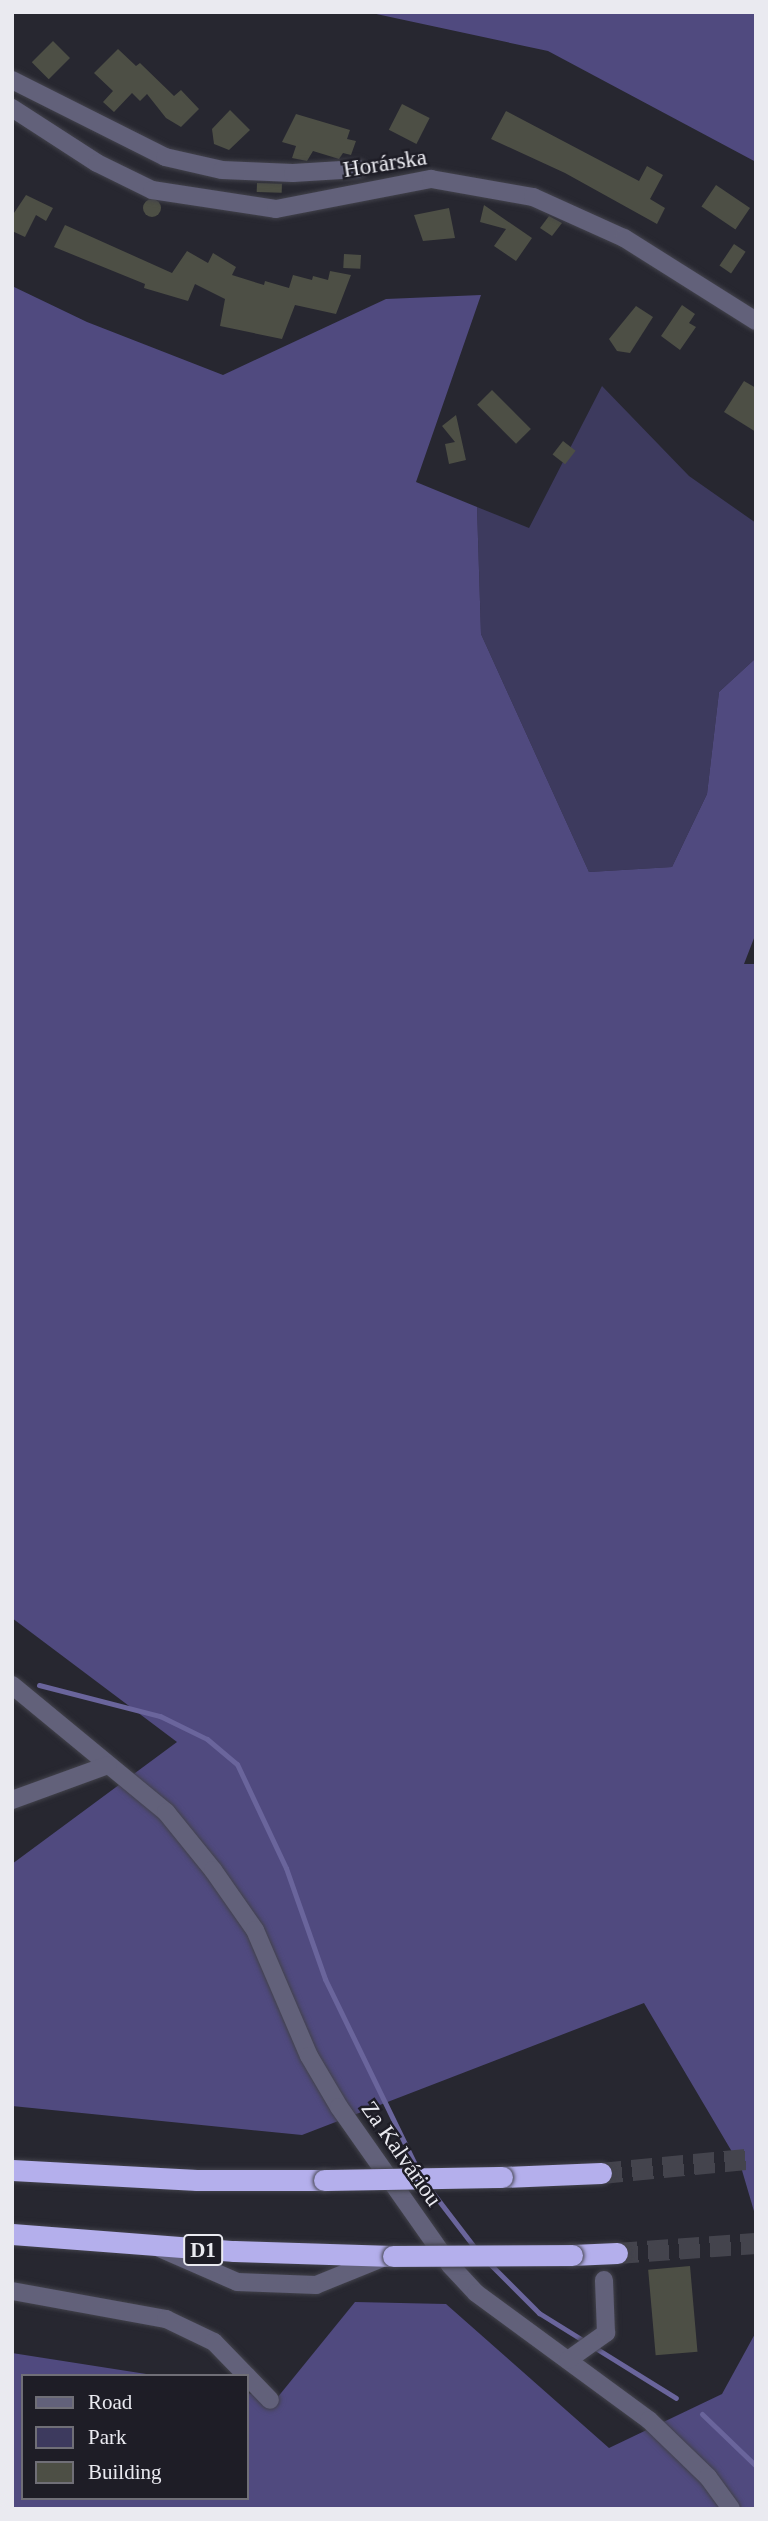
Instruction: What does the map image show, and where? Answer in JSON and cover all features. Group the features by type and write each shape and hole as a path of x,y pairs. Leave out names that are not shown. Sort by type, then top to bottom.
{"highway":[{"path":"12,2171 197,2180 502,2177 601,2173"},
{"name":"D1","path":"12,2234 157,2247 391,2256 617,2253"}],"street":[{"name":"Horárska","path":"12,80 165,158 222,170 293,173 358,169"},
{"name":"Horárska","path":"12,108 97,163 152,190 276,209 431,178 533,197 624,238 756,321"},
{"name":"Za Kalváriou","path":"12,1685 166,1812 255,1930 309,2056 333,2097 450,2264 476,2293 573,2356 649,2420 708,2477 731,2509"},
{"path":"12,1800 108,1765"},
{"path":"157,2247 228,2281 297,2285 322,2284 391,2256"},
{"path":"573,2356 606,2333 604,2280"},
{"path":"12,2291 166,2319 214,2342 245,2374"},
{"path":"248,2377 270,2400"}],"green space":[{"path":"602,386 689,476 756,523 756,658 719,692 707,794 672,867 589,872 481,634 477,507 529,528"}],"shaded area":[{"path":"367,12 756,12 756,162 548,51"},
{"path":"12,286 87,322 223,375 386,299 481,295 416,482 477,507 481,634 589,872 672,867 707,794 719,692 756,658 756,933 744,964 756,964 756,2218 741,2167 644,2003 302,2135 12,2106 12,1864 177,1742 12,1618"},
{"path":"355,2302 446,2304 609,2448 722,2394 756,2332 756,2509 12,2509 12,2353 146,2374 21,2374 21,2500 248,2500 248,2393 277,2398"}],"building":[{"path":"53,41 70,58 49,79 32,62"},
{"path":"118,49 136,66 140,63 174,96 181,90 199,109 181,127 166,118 147,94 140,101 132,93 114,112 103,102 113,91 94,73"},
{"path":"402,104 430,118 416,144 389,130"},
{"path":"230,110 250,130 229,150 214,144 212,129"},
{"path":"506,111 639,181 647,166 663,175 650,199 665,208 657,224 565,173 491,139"},
{"path":"296,114 350,130 347,139 356,141 351,155 343,153 339,159 313,151 307,161 292,158 296,146 282,142"},
{"path":"257,183 282,184 282,193 257,192"},
{"path":"716,185 750,208 735,229 701,207"},
{"path":"26,195 53,208 46,221 36,215 25,237 12,231 12,216"},
{"path":"152,199 158,202 161,208 158,214 152,217 146,214 143,208 146,202"},
{"path":"484,205 532,238 516,261 494,246 506,229 480,222"},
{"path":"449,208 455,238 423,241 414,215"},
{"path":"549,216 562,223 552,236 540,228"},
{"path":"65,225 172,273 187,251 208,263 213,253 236,267 232,275 264,285 265,281 289,288 293,275 312,280 313,276 328,280 330,271 351,275 336,314 295,305 282,339 220,326 225,299 195,284 188,301 144,288 145,284 54,247"},
{"path":"734,244 746,252 731,273 719,266"},
{"path":"344,254 361,255 360,269 343,268"},
{"path":"682,305 695,314 689,323 696,327 680,350 661,336"},
{"path":"636,306 653,317 630,353 617,351 609,339"},
{"path":"744,381 756,388 756,432 724,412"},
{"path":"492,390 531,429 516,444 477,405"},
{"path":"456,415 466,460 449,464 445,444 455,442 442,426"},
{"path":"563,441 576,451 565,464 553,454"},
{"path":"690,2266 697,2352 656,2355 648,2270"}],"waterway":[{"path":"39,1685 160,1716 207,1739 237,1764 286,1868 325,1979 419,2173"},
{"path":"426,2184 475,2248"},
{"path":"489,2263 539,2313 676,2398"},
{"path":"702,2414 756,2466"}],"tunnel":[{"path":"601,2173 756,2158"},
{"path":"617,2253 756,2243"}]}
